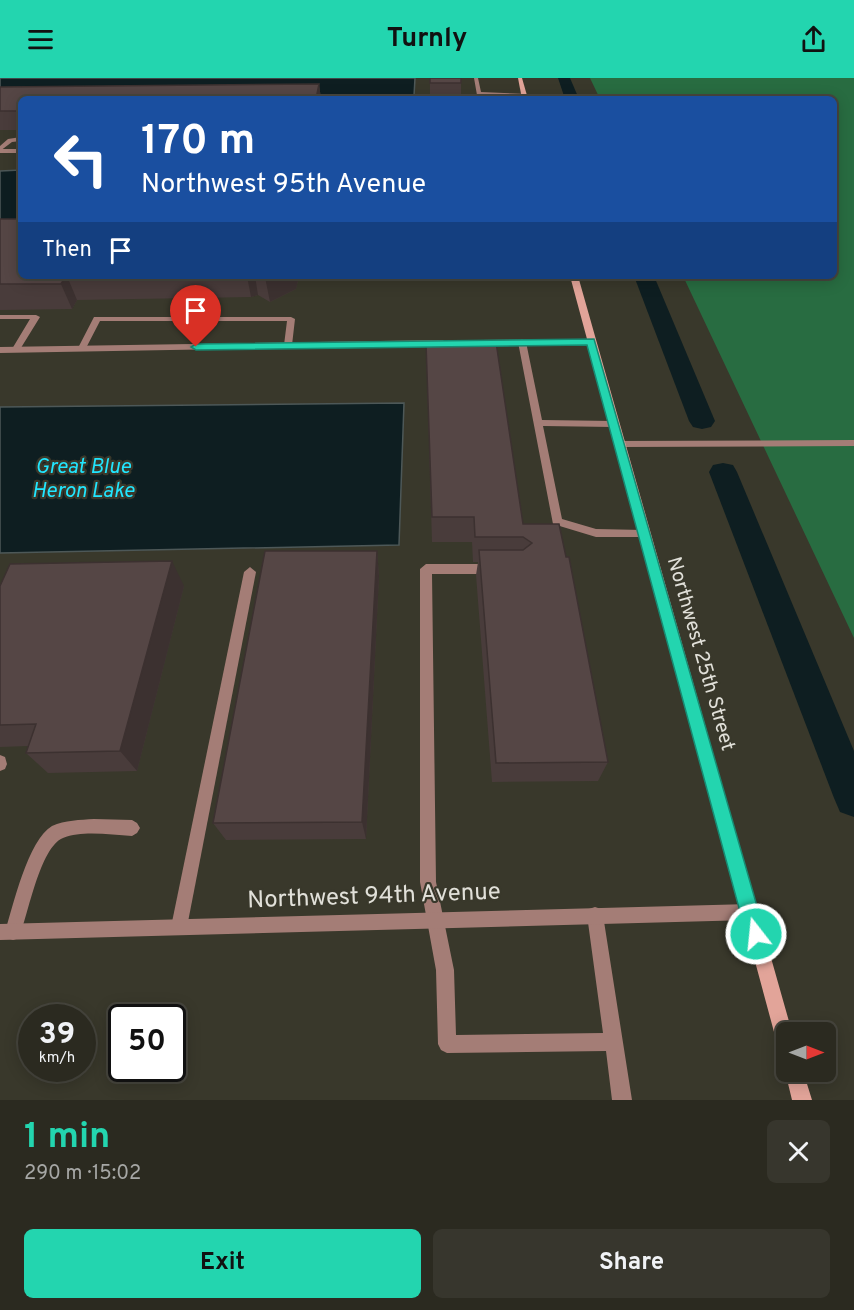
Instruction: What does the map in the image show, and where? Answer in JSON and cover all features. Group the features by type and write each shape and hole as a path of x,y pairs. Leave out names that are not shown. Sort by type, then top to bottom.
{"main road":[{"path":"520,78 524,96"},
{"name":"Northwest 25th Street","path":"575,279 643,534 780,1022"},
{"path":"797,1082 802,1100"}],"street":[{"path":"476,78 479,94 524,96"},
{"path":"0,140 18,139"},
{"path":"0,150 10,140"},
{"path":"0,150 18,151"},
{"path":"0,317 36,317 16,349"},
{"path":"82,348 97,319 291,319 288,345"},
{"path":"522,342 557,521 597,533 643,534"},
{"path":"475,343 591,342"},
{"path":"0,350 452,343"},
{"path":"537,423 613,424"},
{"path":"619,444 854,443"},
{"path":"508,568 426,569 428,882 445,970 447,1044 614,1042"},
{"path":"179,927 250,572"},
{"path":"7,932 39,854 53,834 68,829 132,828"},
{"name":"Northwest 94th Avenue","path":"7,932 750,912"},
{"path":"595,915 622,1100"}],"green space":[{"path":"590,78 854,78 854,638 684,279 837,279 837,96 599,96"}],"water":[{"path":"0,78 415,78 414,96 18,96 18,99 0,99"},
{"path":"18,170 18,236 0,236 0,171"},
{"name":"Great Blue Heron Lake","path":"404,403 399,545 0,553 0,407"}],"building":[{"path":"430,78 461,78 461,83 430,83"},
{"path":"319,84 317,96 18,96 18,111 0,111 0,87"},
{"path":"0,219 18,219 18,279 64,279 61,284 0,284"},
{"path":"496,342 523,524 559,524 566,557 569,557 608,762 496,763 479,550 523,550 532,543 523,537 475,537 474,517 432,517 426,343"},
{"path":"265,551 377,551 362,822 213,823"},
{"path":"172,561 120,751 26,753 36,724 0,725 0,586 10,564"}],"waterway":[{"path":"564,78 571,96"},
{"path":"645,279 702,421"},
{"path":"723,472 854,798"}],"route":[{"path":"196,347 591,342 756,934"}]}
